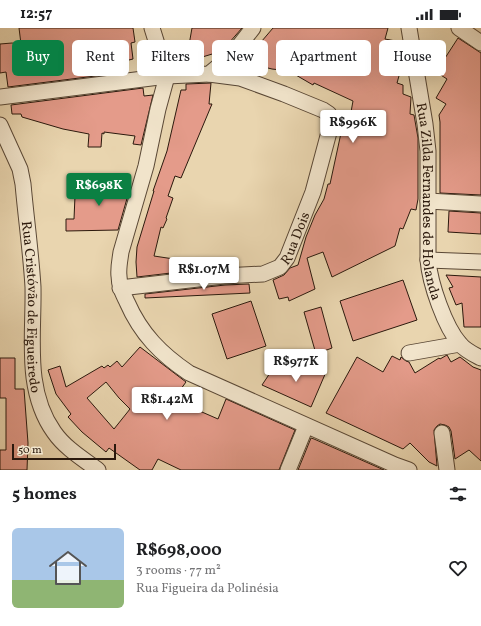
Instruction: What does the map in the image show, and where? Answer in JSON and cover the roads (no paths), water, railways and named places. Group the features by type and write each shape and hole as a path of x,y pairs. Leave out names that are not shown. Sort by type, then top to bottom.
{"street":[{"path":"152,28 156,40"},
{"path":"204,74 209,74 232,55 253,28"},
{"name":"Rua Zilda Fernandes de Holanda","path":"409,28 427,143 429,273 435,294 451,330 460,344 469,352 481,358"},
{"path":"459,28 481,43"},
{"name":"Rua Dois","path":"120,288 224,276 264,274 280,267 287,258 313,192 332,121 329,114 323,110 284,94 240,78 209,74"},
{"path":"0,97 167,76 158,109 146,166 121,252 118,277 120,288 141,329 154,345 172,361 189,373 306,426 395,465 410,470"},
{"name":"Rua Cristóvão de Figueiredo","path":"0,125 20,168 23,184 32,287 34,382 38,399 46,418 55,433 70,448 98,470"},
{"path":"428,201 481,204"},
{"path":"428,260 481,262"},
{"path":"409,353 460,344"},
{"path":"288,470 306,426"},
{"path":"442,433 447,470"}]}
